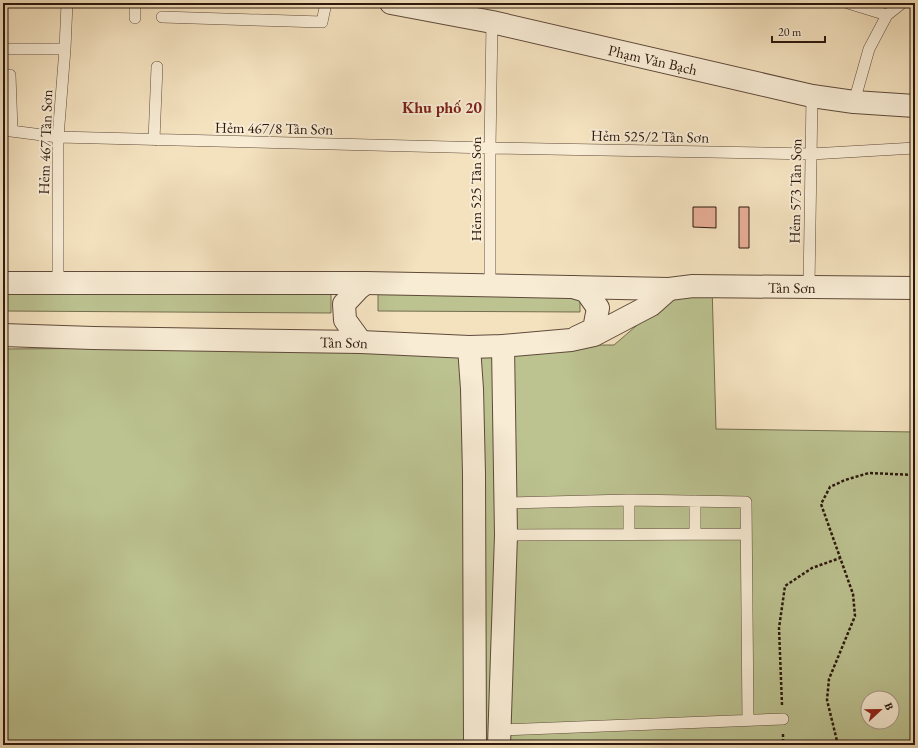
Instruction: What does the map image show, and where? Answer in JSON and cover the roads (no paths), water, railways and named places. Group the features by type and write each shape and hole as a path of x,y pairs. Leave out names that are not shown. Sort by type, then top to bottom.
{"street":[{"name":"Phạm Văn Bạch","path":"391,3 492,22 812,96 854,102 915,106"},
{"name":"Tân Sơn","path":"3,283 58,282 490,285 670,289 693,286 915,288"},
{"path":"361,342 345,320 344,304 359,288 366,284"},
{"path":"571,340 594,329 598,308 586,291 573,287"},
{"name":"Tân Sơn","path":"3,336 361,342 469,347 503,346 571,340 594,336 651,305 670,289"},
{"path":"499,738 506,535 503,346"},
{"path":"469,347 472,389 474,474 475,745"},
{"path":"474,474 506,474"}],"lane":[{"name":"Hẻm 467 Tân Sơn","path":"58,282 58,137 67,3"},
{"path":"134,18 135,3"},
{"path":"162,17 322,22 326,3"},
{"path":"848,3 887,15"},
{"path":"854,102 870,49 887,15 902,3"},
{"name":"Hẻm 525 Tân Sơn","path":"490,285 492,22"},
{"path":"3,49 65,50"},
{"path":"154,140 157,67"},
{"path":"8,130 10,75"},
{"name":"Hẻm 573 Tân Sơn","path":"809,287 812,96"},
{"name":"Hẻm 467/8 Tân Sơn","path":"8,130 58,137 490,148"},
{"name":"Hẻm 525/2 Tân Sơn","path":"490,148 811,154 915,148"},
{"path":"629,500 629,534"},
{"path":"506,503 629,500 746,502 748,720"},
{"path":"695,501 695,534"},
{"path":"506,535 746,534"},
{"path":"499,738 748,720 783,720"}],"district":[{"name":"Khu phố 20","path":"442,107"}]}
